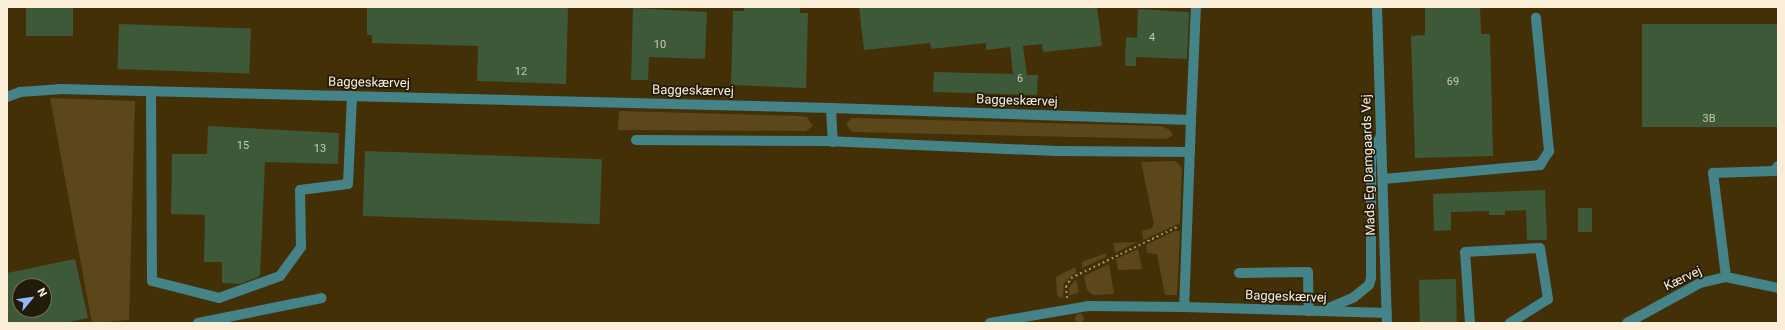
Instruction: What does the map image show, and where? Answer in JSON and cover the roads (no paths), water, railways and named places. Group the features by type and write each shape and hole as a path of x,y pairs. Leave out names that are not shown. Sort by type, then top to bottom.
{"street":[{"path":"1184,307 1196,7"},
{"name":"Mads Eg Damgaards Vej","path":"1377,7 1387,318"},
{"path":"1383,179 1540,165 1549,151 1536,18"},
{"name":"Baggeskærvej","path":"7,97 20,92 59,89 831,108 1191,120"},
{"path":"151,91 152,281 219,298 280,276 301,247 300,190 348,184 352,96"},
{"path":"831,108 833,142"},
{"path":"1322,311 1354,297 1369,285 1372,268 1371,162 1372,152 1382,134"},
{"path":"636,140 833,142 1058,151 1190,152"},
{"path":"1726,277 1713,173 1774,171 1778,166"},
{"path":"1470,323 1466,252 1540,248 1548,299 1510,323"},
{"path":"1239,273 1308,272 1309,311"},
{"name":"Kærvej","path":"1627,323 1700,283 1726,277 1778,288"},
{"path":"198,323 322,298"},
{"name":"Baggeskærvej","path":"990,323 1069,308 1103,306 1322,311 1387,318"}]}
